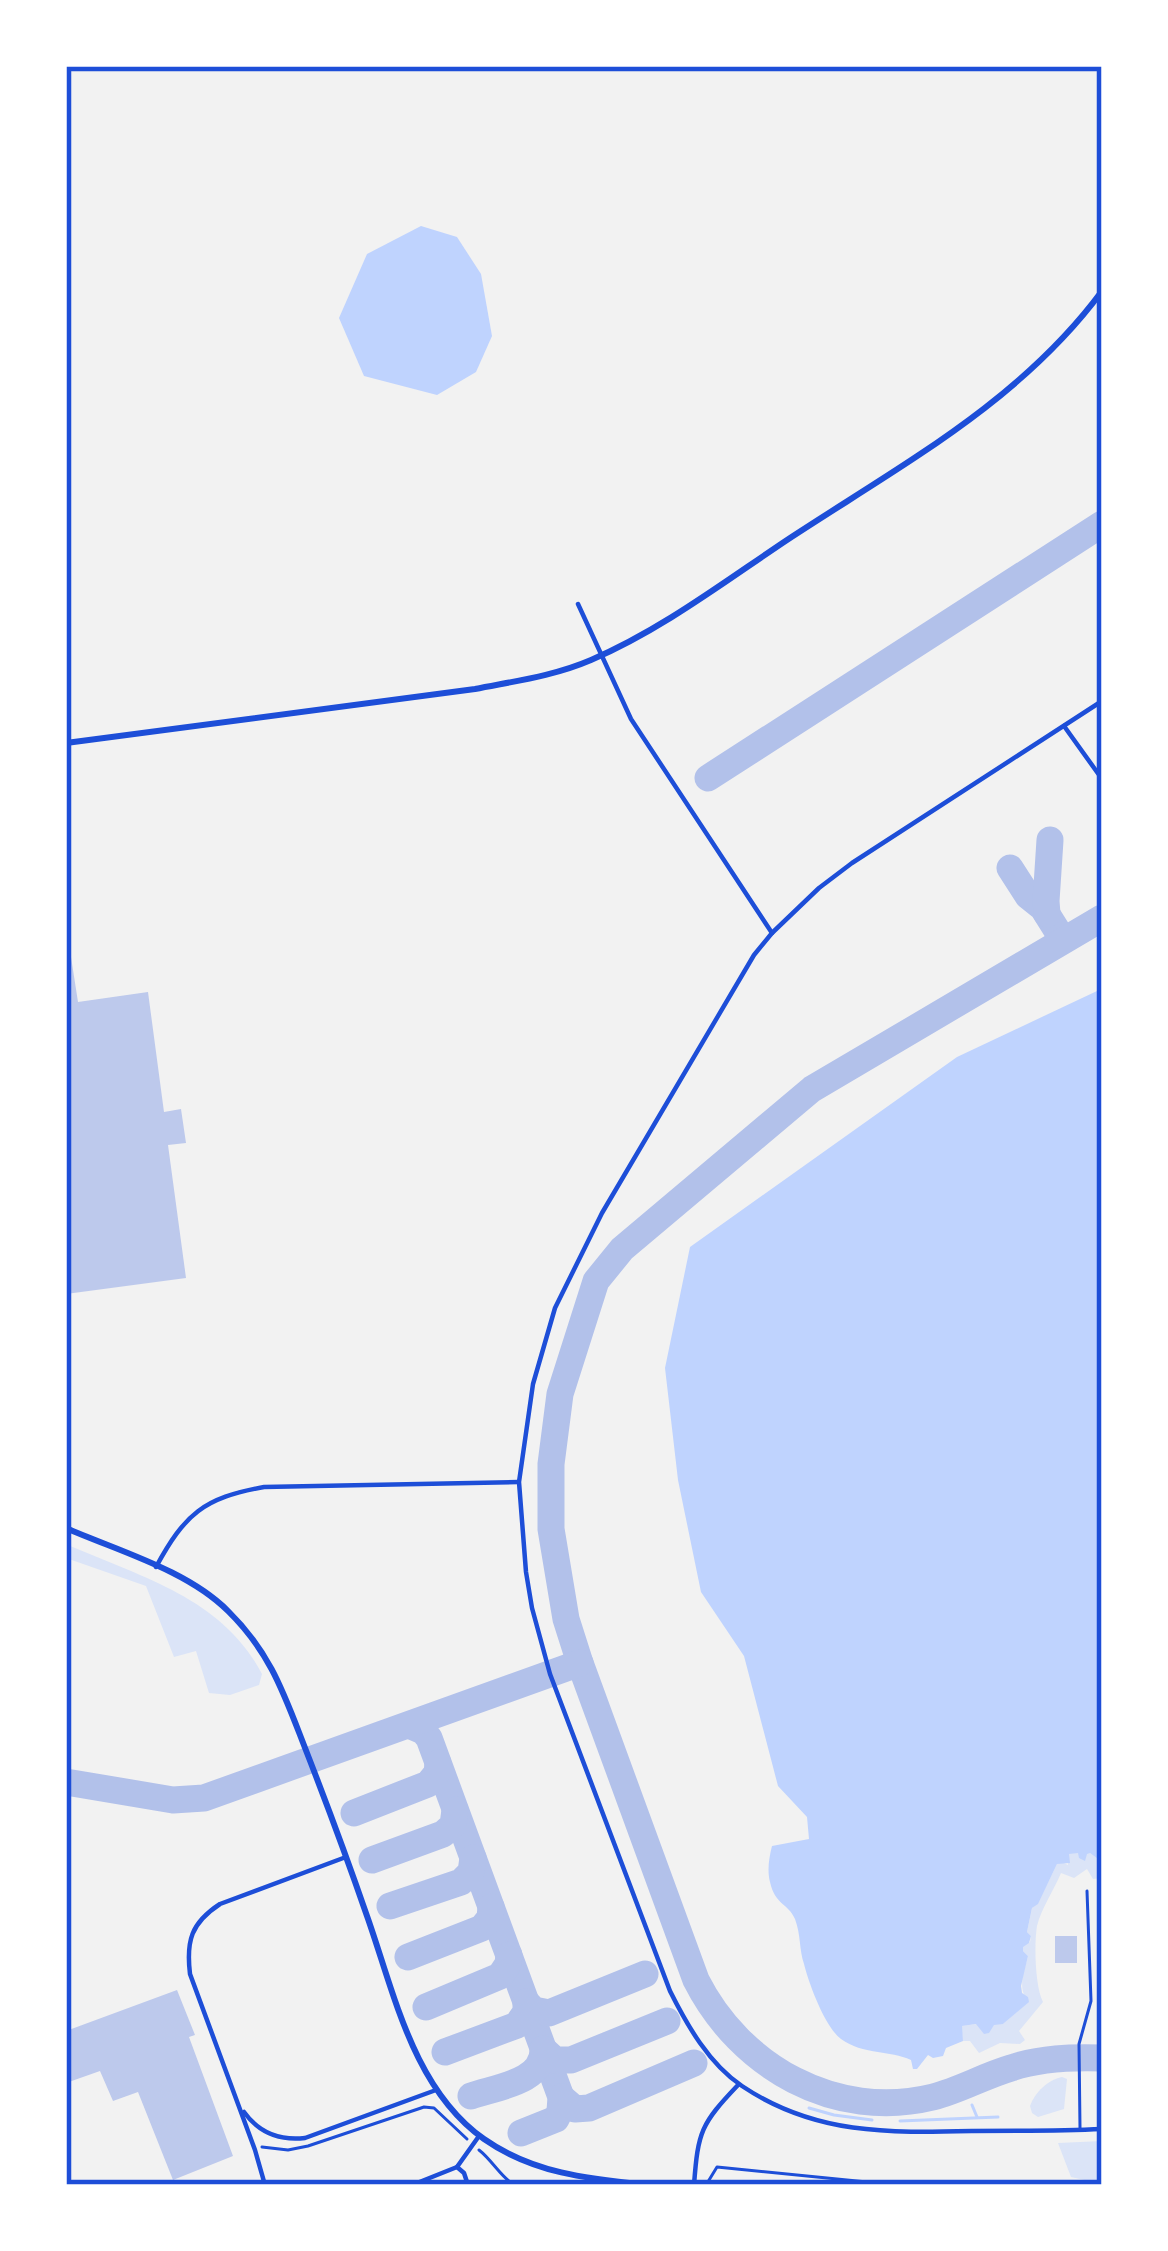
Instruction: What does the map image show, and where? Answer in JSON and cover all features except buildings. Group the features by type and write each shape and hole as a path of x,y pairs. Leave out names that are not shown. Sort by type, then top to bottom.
{"street":[{"path":"66,743 475,688 539,677 602,655 686,607 985,410 1052,352 1102,291"},
{"path":"578,604 631,719 772,933"},
{"path":"1102,701 852,862 754,955 612,1196 555,1308 533,1384 519,1482 526,1572 550,1674 670,1991 710,2055 739,2084 806,2118 854,2129 1102,2129"},
{"path":"1064,726 1102,779"},
{"path":"156,1567 186,1520 239,1492 264,1487 519,1482"},
{"path":"66,1528 194,1583 226,1609 272,1664 408,2032 436,2090 479,2136 513,2156 576,2177 649,2185"},
{"path":"265,2185 190,1974 191,1936 206,1914 220,1904 346,1857"},
{"path":"694,2185 702,2128 739,2084"},
{"path":"237,2102 260,2128 288,2140 319,2134 436,2090"},
{"path":"412,2185 457,2167 479,2136"},
{"path":"457,2167 468,2185"}],"lane":[{"path":"1080,2130 1079,2044 1090,2001 1087,1891"}],"path":[{"path":"255,2150 308,2146 424,2107 434,2108 514,2185"},
{"path":"706,2185 717,2167 897,2185"}],"shaded area":[{"path":"66,1544 150,1579 202,1608 245,1648 262,1674 259,1685 230,1695 209,1693 196,1651 174,1657 146,1586 66,1558"},
{"path":"1090,1853 1102,1862 1102,1878 1093,1879 1087,1869 1074,1878 1061,1873 1037,1926 1036,1965 1043,2002 1019,2031 1025,2040 1020,2044 1000,2043 979,2053 970,2041 963,2041 961,2026 977,2024 984,2033 1028,2002 1022,1985 1028,1956 1023,1946 1030,1942 1032,1908 1057,1864 1068,1865 1068,1854"},
{"path":"1062,2077 1067,2079 1064,2109 1038,2117 1032,2113 1030,2106 1039,2091"},
{"path":"1102,2141 1102,2184 1071,2177 1058,2143"}],"water":[{"path":"421,226 457,237 481,274 492,336 476,372 437,395 364,376 339,318 367,254"},
{"path":"1102,992 1102,1862 1090,1853 1085,1861 1078,1853 1069,1854 1070,1863 1057,1864 1032,1908 1021,1986 1029,2002 989,2033 984,2034 976,2024 962,2026 963,2041 946,2048 943,2056 928,2055 913,2069 911,2060 858,2048 835,2033 810,1982 795,1919 772,1890 772,1846 809,1839 807,1817 778,1786 744,1656 701,1592 678,1480 665,1368 690,1247 957,1057"}],"waterway":[{"path":"972,2105 977,2117"},
{"path":"809,2108 872,2120"},
{"path":"900,2121 998,2117"}],"taxiway":[{"path":"708,778 1102,524"},
{"path":"1047,914 1050,840"},
{"path":"1010,868 1063,940"},
{"path":"1102,918 812,1089 622,1249 596,1281 560,1394 551,1464 551,1529 566,1619 580,1663 696,1980 738,2038 764,2062 794,2080 861,2101 933,2097 1033,2062 1102,2058"},
{"path":"66,1782 173,1800 204,1798 580,1663"},
{"path":"409,1725 429,1738 561,2097 556,2119 521,2133"},
{"path":"354,1813 428,1784 438,1763"},
{"path":"372,1860 443,1834 453,1825 455,1810"},
{"path":"390,1906 461,1882 471,1872 473,1858"},
{"path":"408,1957 482,1928 491,1907"},
{"path":"426,2007 500,1976 509,1955"},
{"path":"445,2052 517,2025 526,2012 526,2002 534,2010 549,2013 645,1974"},
{"path":"471,2096 528,2076 543,2049 555,2060 571,2060 667,2021"},
{"path":"561,2097 575,2109 589,2108 694,2063"}]}
